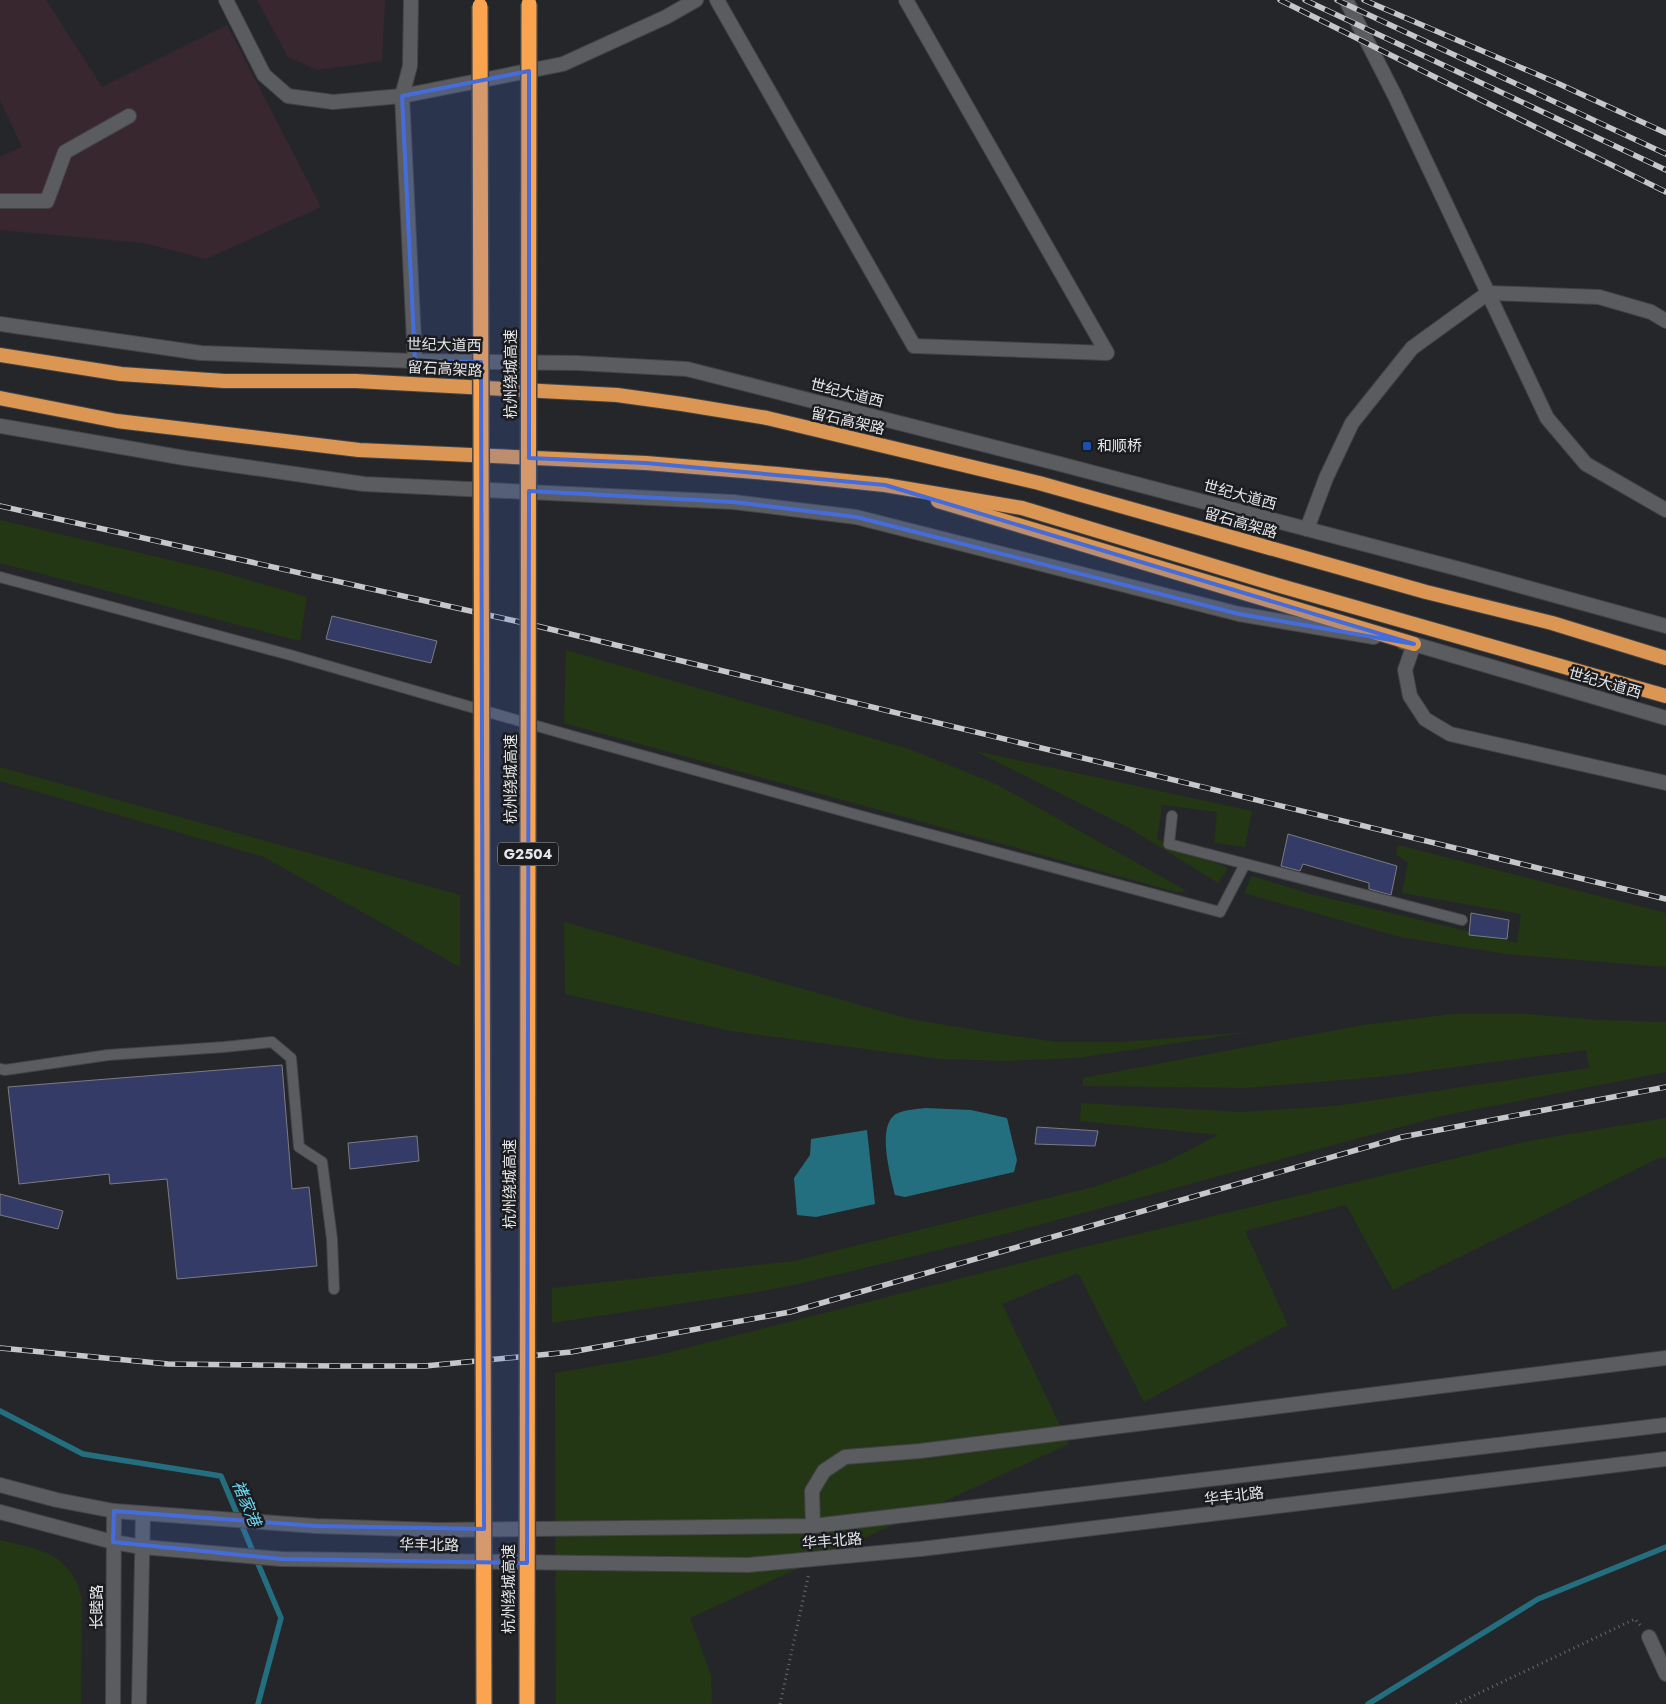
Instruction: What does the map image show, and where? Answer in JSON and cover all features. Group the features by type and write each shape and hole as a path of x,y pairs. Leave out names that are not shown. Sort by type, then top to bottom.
{"highway":[{"name":"杭州绕城高速","path":"526,1704 530,4"},
{"name":"杭州绕城高速","path":"480,6 484,1704"},
{"name":"留石高架路","path":"0,354 121,374 224,381 356,381 617,395 767,418 1039,483 1426,592 1552,622 1666,658"},
{"path":"0,398 117,421 359,450 646,463 778,474 885,485 1022,508 1277,585 1666,696"},
{"path":"885,485 1414,644"}],"main road":[{"path":"226,0 264,75 288,96 332,102 402,96 563,64 666,17 696,0"},
{"path":"410,0 410,66 402,96 415,361"},
{"path":"717,0 914,346 1107,353 906,0"},
{"path":"1346,0 1394,94 1547,418 1586,464 1666,510"},
{"path":"0,201 47,201 65,152 129,116"},
{"path":"1307,529 1326,478 1352,423 1412,348 1488,293 1599,297 1651,312 1666,321"},
{"name":"世纪大道西","path":"0,324 201,353 415,361 577,363 687,369 1307,529 1666,626"},
{"name":"世纪大道西","path":"0,426 185,458 364,484 733,502 856,517 1239,614 1414,644 1666,718"},
{"path":"1414,644 1405,670 1410,696 1425,719 1450,734 1666,783"},
{"path":"814,1526 812,1491 824,1471 845,1457 930,1449 1666,1358"},
{"name":"华丰北路","path":"0,1485 57,1500 114,1510 316,1526 437,1530 814,1526 1666,1425"},
{"name":"华丰北路","path":"0,1512 114,1542 142,1547 281,1559 748,1565 940,1547 1666,1459"},
{"name":"长睦路","path":"113,1704 114,1510"},
{"path":"139,1704 143,1513"},
{"path":"1649,1637 1666,1674"}],"lane":[{"path":"0,577 290,655 861,816 1220,912 1245,864"},
{"path":"1172,816 1169,844 1462,920"},
{"path":"0,1069 5,1070 108,1055 224,1048 272,1042 292,1058 299,1147 322,1162 332,1239 334,1289"}],"path":[{"path":"780,1704 812,1559"},
{"path":"1456,1704 1635,1619 1649,1637"}],"highlighted area":[{"path":"529,71 529,458 646,463 885,485 1414,644 1239,614 856,517 733,502 529,491 527,1563 281,1559 113,1542 114,1511 316,1526 484,1529 481,362 415,361 402,96"}],"shaded area":[{"path":"0,0 46,0 102,87 227,25 321,207 206,259 144,243 0,230 0,157 22,147 0,100"},
{"path":"257,0 385,0 382,61 317,70 288,57"}],"green space":[{"path":"0,520 221,572 307,597 300,641 0,563"},
{"path":"566,650 909,749 996,784 1187,891 1176,892 564,723"},
{"path":"975,751 1252,811 1245,847 1214,843 1217,812 1162,805 1157,839 1228,868 1218,883 1126,826"},
{"path":"0,767 460,895 460,967 264,857 0,781"},
{"path":"1398,845 1666,913 1666,967 1506,954 1400,937 1244,893 1252,876 1307,893 1517,943 1521,914 1402,893 1408,862 1396,855"},
{"path":"564,922 910,1019 987,1032 1057,1042 1120,1042 1250,1032 1077,1058 1007,1061 940,1059 731,1031 565,994"},
{"path":"1453,1014 1527,1014 1601,1020 1666,1022 1666,1072 1441,1116 1009,1233 794,1285 552,1323 552,1288 794,1261 1097,1186 1168,1161 1218,1135 1080,1121 1081,1103 1241,1112 1335,1106 1589,1068 1586,1050 1379,1077 1245,1088 1083,1086 1083,1078 1363,1025"},
{"path":"1666,1118 1666,1157 1659,1158 1393,1290 1346,1205 1245,1231 1288,1325 1144,1402 1078,1273 1002,1304 1069,1444 690,1618 711,1675 712,1704 556,1704 555,1373 655,1356 1084,1247 1528,1141"},
{"path":"0,1540 52,1555 70,1571 77,1583 82,1598 81,1704 0,1704"}],"water":[{"path":"925,1108 971,1110 1007,1118 1017,1160 1014,1172 905,1197 895,1195 886,1151 887,1127 891,1119 898,1113"},
{"path":"867,1130 875,1204 816,1217 797,1215 794,1178 810,1155 811,1139"}],"building":[{"path":"332,616 437,641 431,663 326,639"},
{"path":"1288,834 1397,866 1391,895 1369,889 1369,883 1303,864 1300,871 1281,866"},
{"path":"1471,913 1509,920 1507,939 1469,935"},
{"path":"282,1065 292,1189 309,1187 317,1266 177,1279 167,1179 110,1184 109,1174 19,1184 8,1087"},
{"path":"1037,1127 1098,1131 1095,1146 1035,1144"},
{"path":"417,1136 419,1161 350,1169 348,1143"},
{"path":"0,1194 63,1211 58,1229 0,1215"}],"waterway":[{"name":"褚家港","path":"0,1411 83,1454 221,1476 281,1618 258,1704"},
{"path":"1368,1704 1538,1599 1666,1547"}],"railway":[{"path":"1280,0 1666,192"},
{"path":"1305,0 1666,170"},
{"path":"1337,0 1666,154"},
{"path":"1364,0 1557,83 1666,133"},
{"path":"0,506 533,625 1666,899"},
{"path":"0,1348 168,1364 332,1366 425,1366 571,1352 790,1312 1402,1137 1666,1087"}],"place":[{"name":"和顺桥","path":"1087,446"}]}
